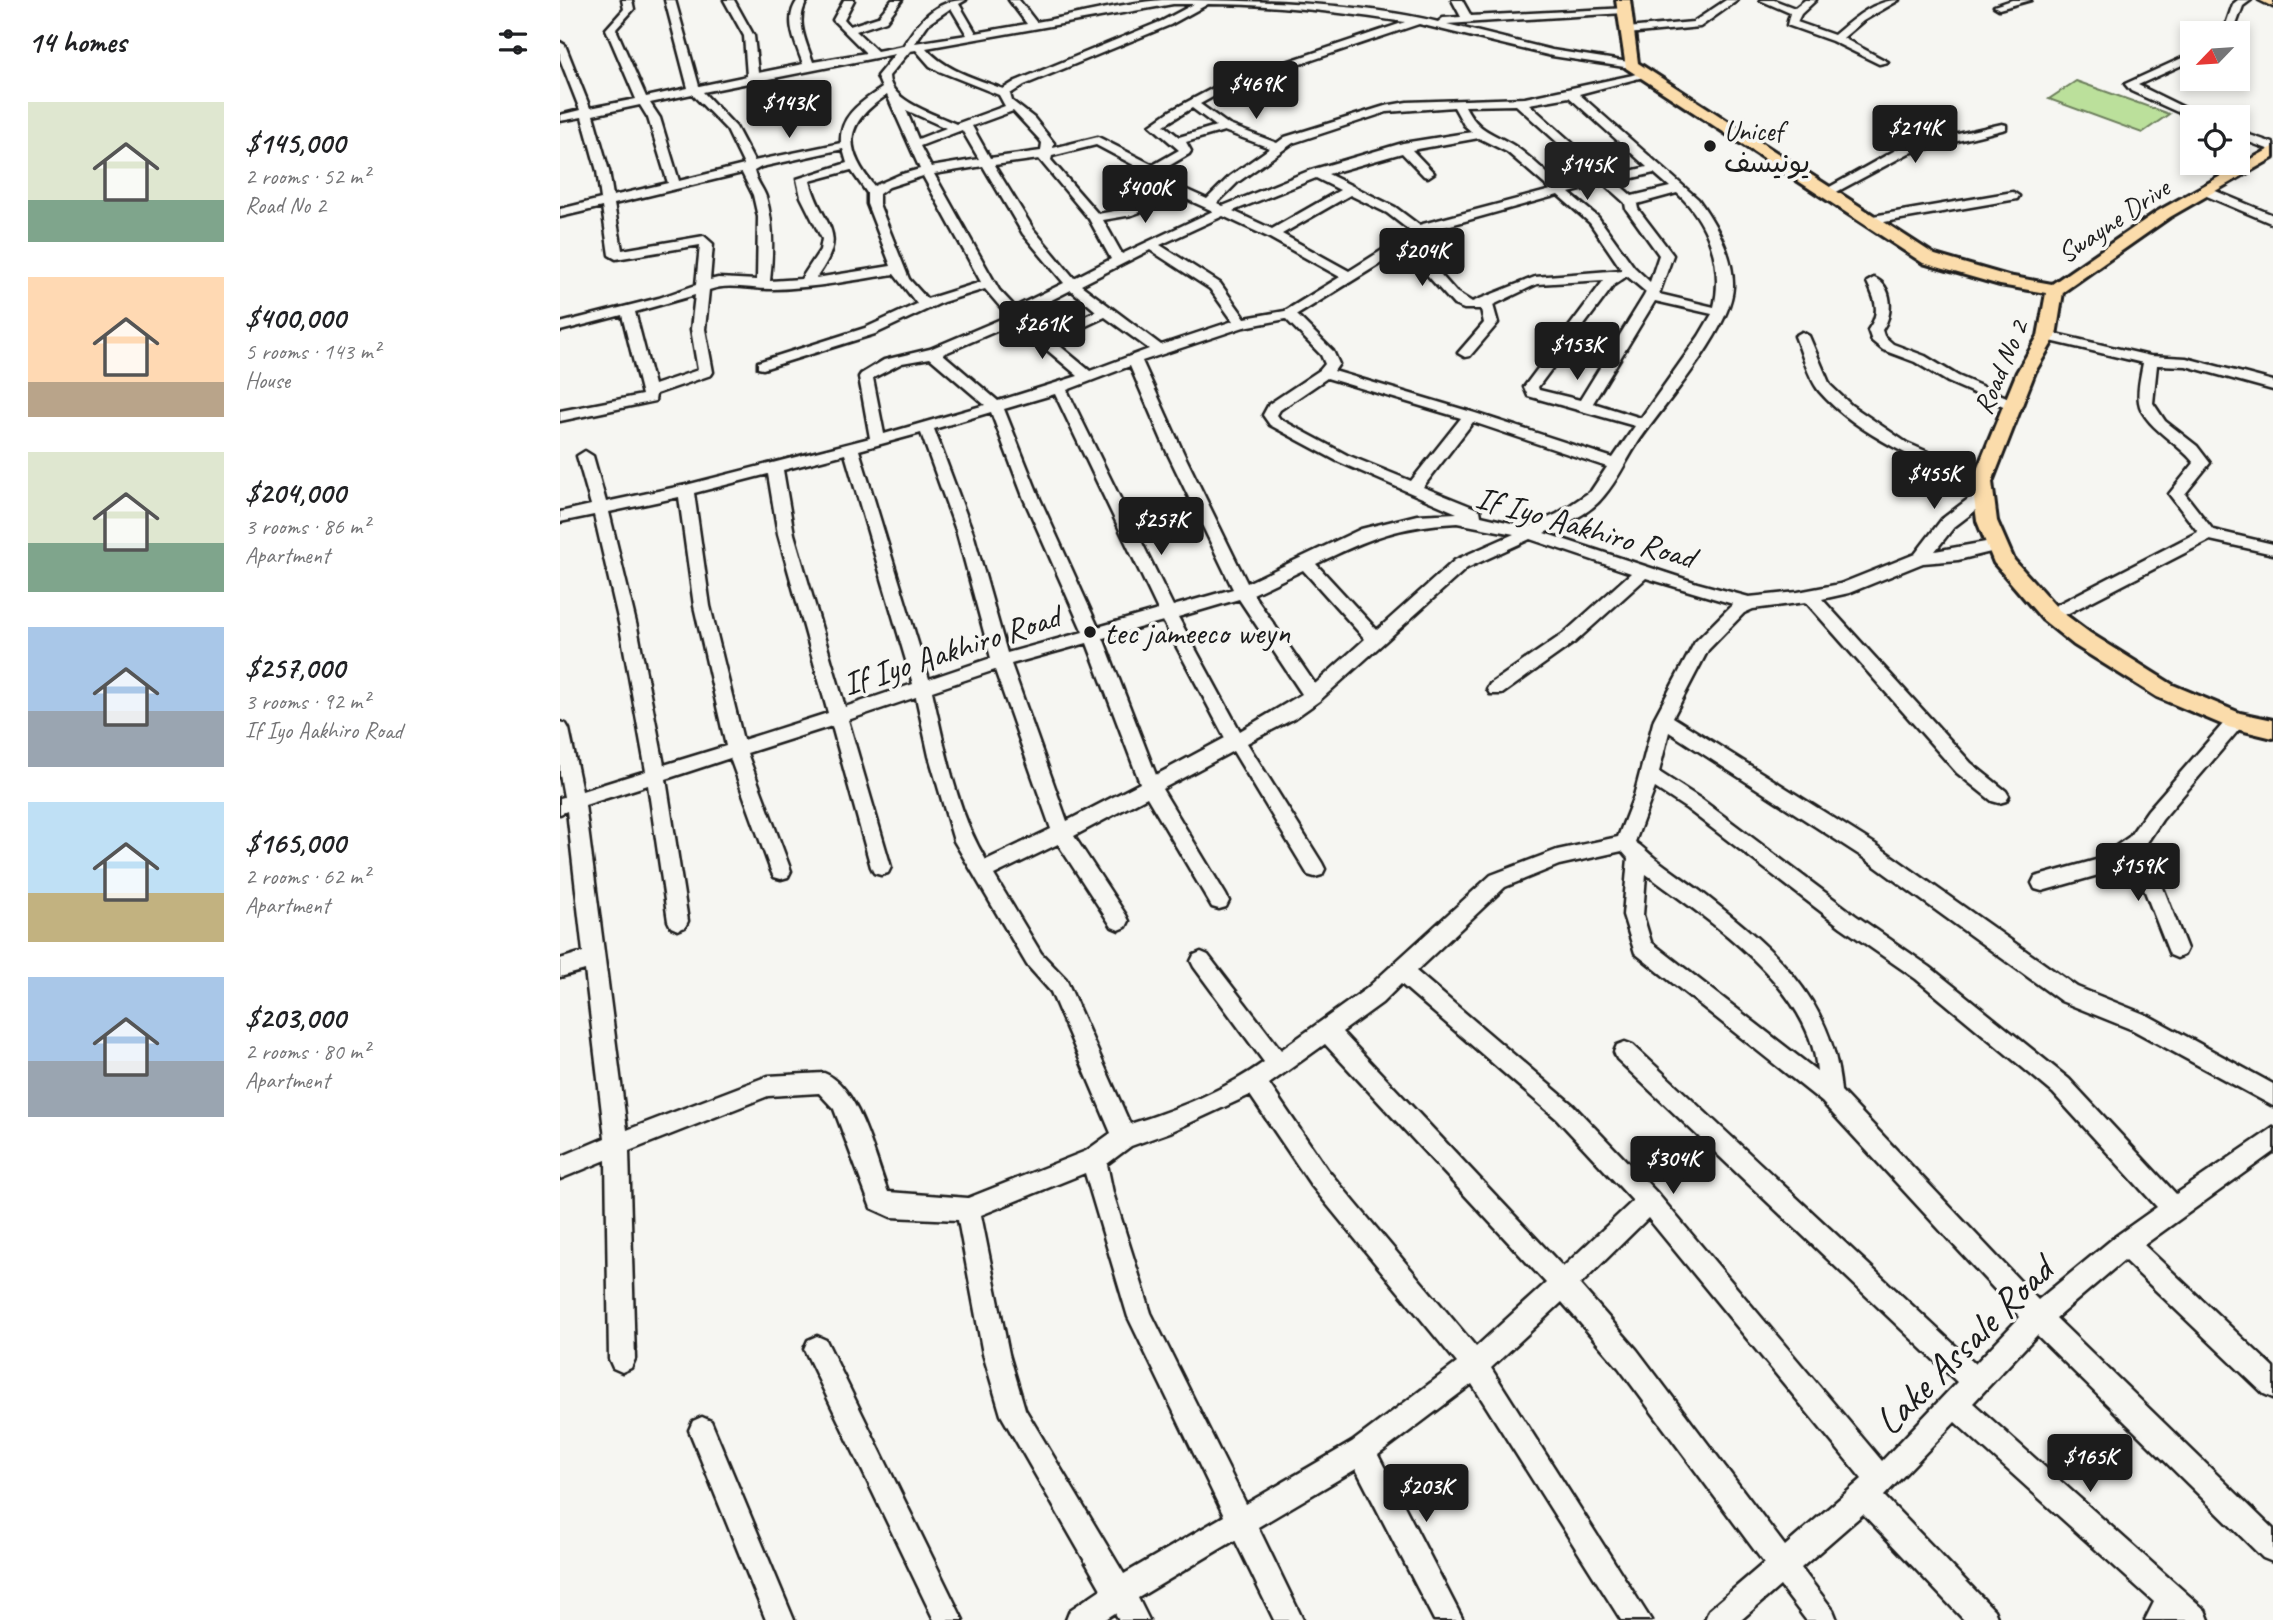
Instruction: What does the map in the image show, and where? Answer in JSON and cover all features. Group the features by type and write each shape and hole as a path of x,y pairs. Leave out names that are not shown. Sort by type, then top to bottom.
{"highway":[{"path":"2266,0 2273,3"}],"main road":[{"path":"1623,5 1637,69"},
{"name":"Road No 2","path":"1637,69 1929,259 2007,281 2055,290 2047,336 2026,372 1982,490"},
{"name":"Swayne Drive","path":"2055,290 2164,215 2272,152"},
{"path":"1982,490 1987,521 2006,563 2051,615 2082,639 2165,691 2236,722 2273,729"}],"street":[{"path":"627,0 629,9 611,29 642,100 654,118 675,186"},
{"path":"670,0 694,89 732,129 751,167"},
{"path":"729,0 749,36 753,77"},
{"path":"803,0 794,17 808,66"},
{"path":"849,0 838,20 874,54"},
{"path":"848,30 882,19 897,0"},
{"path":"1014,0 1033,25"},
{"path":"1457,0 1467,19"},
{"path":"1627,31 1696,25 1733,0"},
{"path":"1765,0 1796,12"},
{"path":"1811,0 1796,12 1791,23 1836,39 1883,62"},
{"path":"1836,39 1859,19 1894,0"},
{"path":"1999,6 2025,0"},
{"path":"2232,21 2238,4 2246,0"},
{"path":"1004,93 1020,83 1166,23 1208,1"},
{"path":"972,36 957,2 929,16 919,27 913,47 883,76 897,101 928,173 988,284 1016,315 1089,378"},
{"path":"560,118 808,66 1033,25 1141,2 1303,2 1368,25 1425,22 1552,53 1637,69"},
{"path":"1350,277 1273,234 1153,179 1150,173 1153,170 1185,151 1183,145 1156,125 1225,86 1368,25 1623,5"},
{"path":"560,46 586,112 603,171 617,255 704,240 707,244 698,329 706,372 648,392"},
{"path":"913,47 943,69 1004,93"},
{"path":"2180,62 2131,84 2135,89 2180,109"},
{"path":"1215,207 1234,179 1289,140 1385,109 1407,105 1520,101 1571,93 1637,69"},
{"path":"888,89 854,115 848,125 847,145 855,165 873,193 873,204 903,280 926,306"},
{"path":"1004,93 1007,103 1025,114 1041,132 1048,143 1045,160 1095,218 1119,261"},
{"path":"983,871 1062,833 1289,713 1313,696 1461,564 1563,518 1597,495 1706,338 1720,312 1726,287 1720,251 1695,202 1571,93"},
{"path":"897,101 962,127 1036,242 1072,284 1159,351"},
{"path":"1520,101 1631,202 1632,209 1666,255 1652,293 1584,405"},
{"path":"1192,103 1225,127 1277,147"},
{"path":"1458,103 1468,123 1481,134 1511,149 1594,220 1624,273 1652,293 1720,312"},
{"path":"914,144 1014,107"},
{"path":"1177,141 1225,127"},
{"path":"1825,193 1905,150 2002,127"},
{"path":"878,440 866,377 882,365 904,356 933,353 1016,315 1151,245 1215,207 1403,147 1481,134"},
{"path":"2250,140 2272,152"},
{"path":"873,193 883,184 928,173 1044,154 1072,145 1098,141 1153,170"},
{"path":"560,213 847,145"},
{"path":"1403,147 1428,173"},
{"path":"805,283 824,261 829,235 806,192 803,179 855,165"},
{"path":"751,167 747,172 758,194 766,238 763,285"},
{"path":"560,517 686,490 850,448 1059,388 1241,323 1289,314 1405,242 1417,230 1560,191 1655,169"},
{"path":"1315,173 1391,210 1417,230"},
{"path":"1631,202 1680,189"},
{"path":"1273,234 1349,190"},
{"path":"2206,191 2273,220"},
{"path":"1095,218 1128,212 1184,192"},
{"path":"1867,221 2013,196"},
{"path":"1405,242 1453,297 1464,305 1486,303 1525,283 1550,278 1624,273"},
{"path":"1151,245 1215,286 1241,323"},
{"path":"560,327 701,290 718,282 763,285 805,283 898,269"},
{"path":"1624,273 1609,282 1531,387 1533,393 1552,400 1584,405 1644,424"},
{"path":"1874,282 1885,310 1883,320 1875,330 1877,338 2013,405"},
{"path":"763,365 870,331 938,299 988,284"},
{"path":"1465,353 1491,323 1486,303"},
{"path":"560,416 650,398 628,310"},
{"path":"1045,340 1107,311"},
{"path":"1289,314 1328,355 1332,364 1325,373 1274,407 1270,415 1275,422 1342,458 1501,524"},
{"path":"1802,336 1824,387 1846,408 1902,446 1982,490 1948,523 1921,558"},
{"path":"2047,336 2150,360 2209,367 2273,386"},
{"path":"933,353 996,407 1032,499 1093,635 1150,785 1219,901"},
{"path":"2150,360 2146,402 2160,424 2192,449 2202,463 2177,494 2208,534 2273,549"},
{"path":"1135,362 1243,592 1313,696"},
{"path":"1325,373 1470,416 1618,465"},
{"path":"1059,388 1168,614 1236,741 1315,869"},
{"path":"1413,489 1470,416"},
{"path":"926,427 965,533 1001,661 1062,833 1119,921"},
{"path":"850,448 923,689 938,756 964,841 1034,958 1059,986 1124,1137"},
{"path":"584,456 601,508 658,774 678,921"},
{"path":"775,467 786,534 881,867"},
{"path":"686,490 702,606 736,750 781,871"},
{"name":"If Iyo Aakhiro Road","path":"567,804 923,689 1001,661 1243,592 1367,533 1417,520 1457,518 1501,524 1749,603 1843,589 1921,558 1958,554 1997,545"},
{"path":"2051,615 2208,534"},
{"path":"1305,562 1376,640"},
{"path":"1496,689 1569,638 1644,571"},
{"path":"1810,596 1964,768 2000,796"},
{"path":"1749,603 1738,609 1701,646 1663,719 1632,850 1633,915 1642,947 1830,1095 2037,1317 2273,1548"},
{"path":"1663,719 1868,850 2069,994 2141,1023 2273,1096"},
{"path":"2042,883 2102,866 2136,843 2155,815 2236,722"},
{"path":"560,729 567,804 594,958 617,1144 622,1359"},
{"path":"1650,775 1694,804 1848,921 1923,973 2061,1086 2175,1209"},
{"path":"2136,843 2177,949"},
{"path":"560,1168 768,1086 824,1083 843,1103 879,1200 891,1206 968,1209 1094,1158 1124,1137 1162,1125 1254,1082 1402,972 1498,881 1557,858 1632,850 1768,962 1799,995 1820,1032 1830,1071 1830,1095"},
{"path":"560,968 594,958"},
{"path":"1201,961 1279,1064"},
{"path":"1402,972 1564,1112 1649,1201 1873,1488 1984,1620"},
{"path":"1326,1030 1563,1284 1628,1359 1823,1620"},
{"path":"1625,1052 1975,1382"},
{"path":"1254,1082 1319,1177 1475,1366 1637,1620"},
{"name":"Lake Assale Road","path":"1719,1620 1873,1488 2037,1317 2125,1244 2273,1139"},
{"path":"1094,1158 1101,1193 1140,1317 1289,1620"},
{"path":"1080,1620 1120,1591 1361,1451 1407,1419 1475,1366 1649,1201"},
{"path":"968,1209 996,1354 1014,1415 1135,1620"},
{"path":"2125,1244 2273,1385"},
{"path":"817,1349 949,1620"},
{"path":"1954,1404 2165,1609 2194,1620"},
{"path":"702,1430 780,1620"},
{"path":"1361,1451 1449,1620"}],"green space":[{"path":"2076,81 2169,114 2142,133 2049,99"}],"place":[{"name":"Unicef يونيسف","path":"1710,146"},
{"name":"tec jameeco weyn","path":"1090,632"}]}
